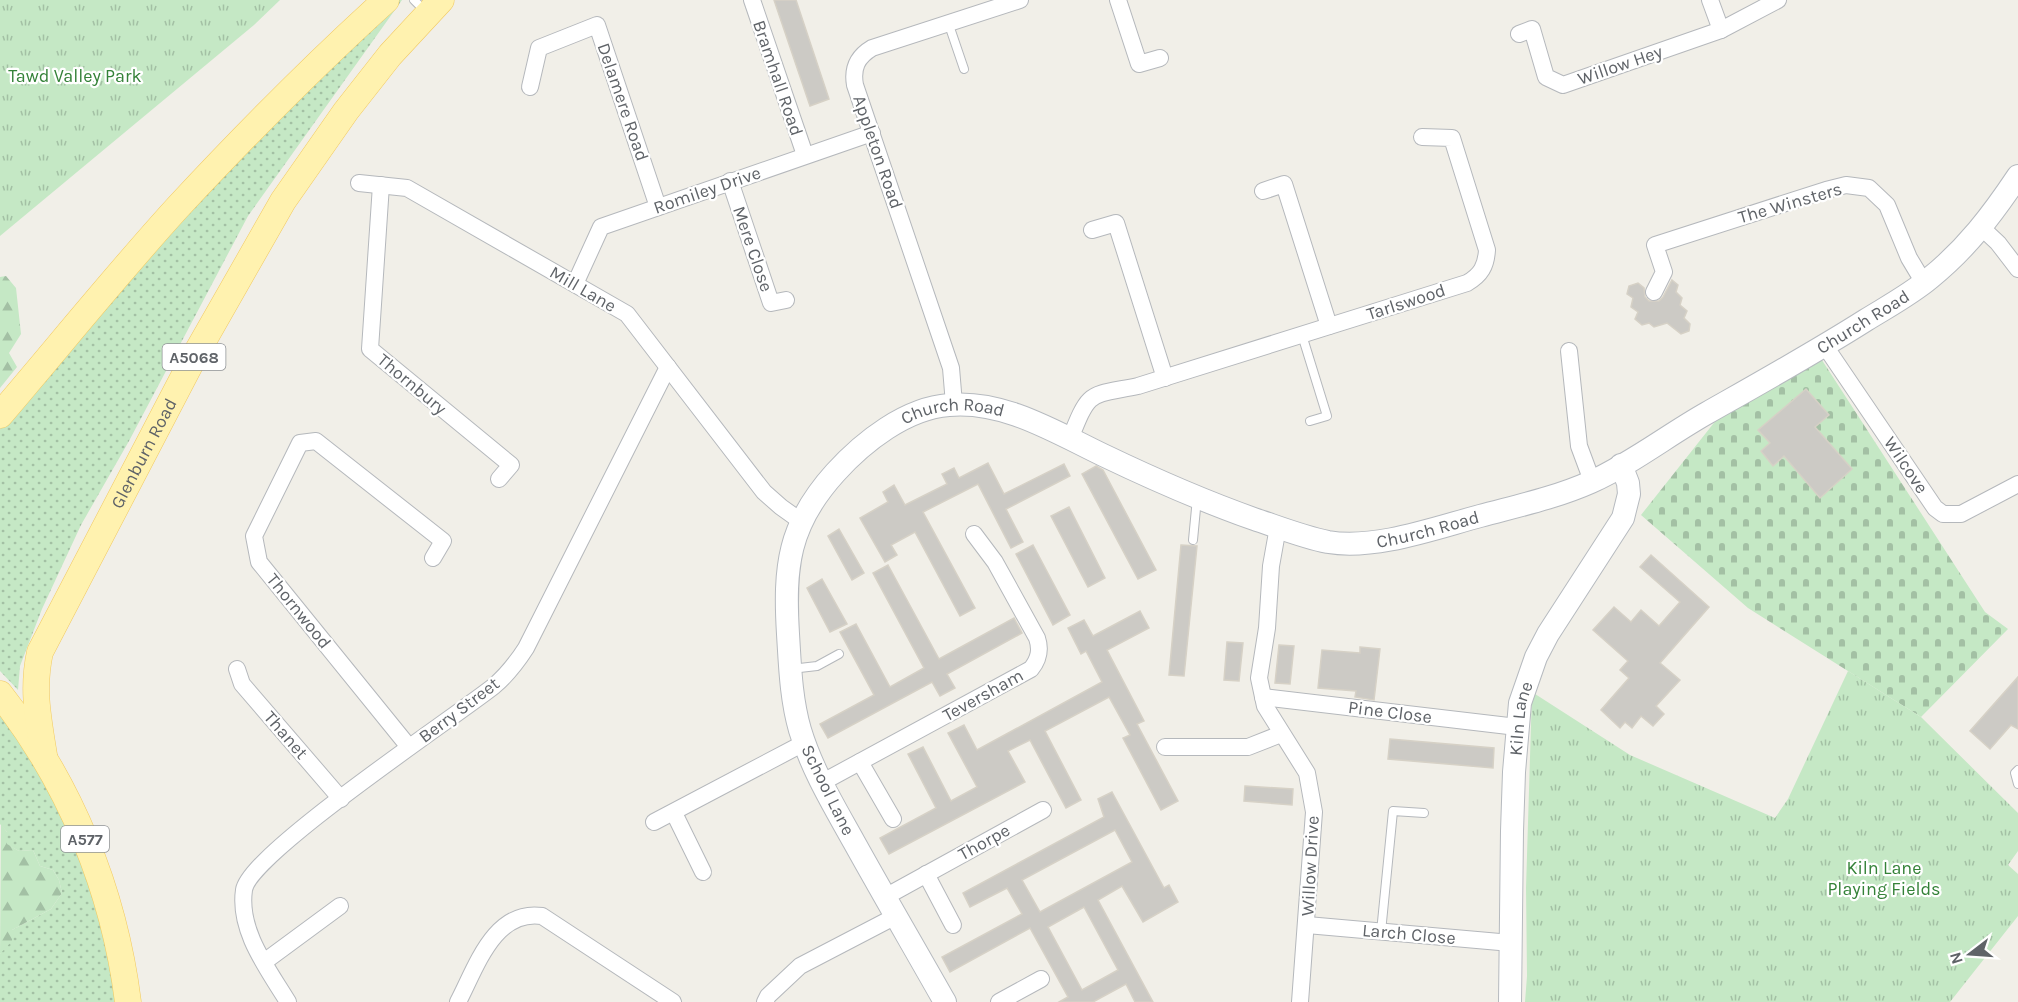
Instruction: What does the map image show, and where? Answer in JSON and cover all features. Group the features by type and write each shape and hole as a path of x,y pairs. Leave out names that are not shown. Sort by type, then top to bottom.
{"main road":[{"path":"0,415 177,209 252,129 386,0"},
{"name":"Glenburn Road","path":"44,754 35,697 40,652 194,357 283,201 346,111 428,5"},
{"name":"A577","path":"0,694 44,754 70,803 96,868 112,920 128,1002"}],"street":[{"name":"Bramhall Road","path":"752,0 805,155"},
{"path":"1118,0 1139,64 1160,58"},
{"path":"1710,0 1721,30"},
{"name":"Willow Hey","path":"1519,34 1532,29 1546,77 1563,85 1721,30 1778,0"},
{"name":"Appleton Road","path":"954,404 951,368 853,75 859,59 872,48 1016,1"},
{"name":"Delamere Road","path":"530,87 539,48 597,25 658,207"},
{"name":"Romiley Drive","path":"575,284 601,227 805,155 872,134"},
{"name":"Tarlswood","path":"1070,439 1083,408 1099,393 1138,386 1165,378 1467,283 1475,278 1484,266 1487,250 1452,138 1422,137"},
{"name":"Church Road","path":"802,522 811,505 833,476 876,436 926,410 954,404 985,406 1031,421 1197,498 1278,528 1327,542 1348,544 1392,538 1515,507 1592,481 1825,346 1924,283 1945,266 1982,228 2018,176"},
{"name":"Mere Close","path":"730,182 771,303 786,300"},
{"name":"Mill Lane","path":"359,183 407,188 627,314 764,492 802,522"},
{"path":"1263,191 1284,184 1329,326"},
{"name":"Thornbury","path":"381,185 370,349 511,465 499,479"},
{"name":"The Winsters","path":"1654,292 1664,272 1655,245 1846,185 1869,188 1887,205 1909,258 1924,283"},
{"path":"1092,230 1116,223 1165,378"},
{"path":"1982,228 1998,243 2018,269"},
{"name":"Wilcove","path":"1825,346 1935,508 1943,514 1953,516 1961,514 2018,484"},
{"path":"1569,351 1579,446 1592,481"},
{"name":"Berry Street","path":"288,1002 250,935 244,918 244,886 260,865 341,799 494,686 516,663 537,627 668,367"},
{"name":"Thornwood","path":"409,747 259,562 254,536 300,443 316,441 443,541 433,558"},
{"name":"Kiln Lane","path":"1510,1002 1512,831 1517,727 1523,692 1536,657 1565,606 1623,518 1629,494 1628,483 1621,465"},
{"name":"School Lane","path":"802,522 790,555 786,579 790,669 794,704 804,743 821,783 945,1002"},
{"name":"Willow Drive","path":"1278,528 1271,566 1267,628 1259,678 1265,706 1306,773 1314,812 1300,1002"},
{"name":"Teversham","path":"821,783 1031,669 1036,663 1040,652 1037,638 995,562 974,534"},
{"name":"Thanet","path":"237,669 242,684 341,799"},
{"name":"Pine Close","path":"1263,697 1517,727"},
{"path":"1165,747 1248,747 1281,734"},
{"path":"654,822 804,743"},
{"path":"860,762 893,819"},
{"name":"Thorpe","path":"765,1002 768,996 800,966 890,907 926,874 1043,810"},
{"path":"674,813 703,872"},
{"path":"926,874 953,925"},
{"path":"264,962 320,910 340,906"},
{"path":"458,1002 492,938 500,929 518,918 531,915 542,916 673,1002"},
{"name":"Larch Close","path":"1307,925 1511,943"},
{"path":"999,1002 1041,979"}],"lane":[{"path":"948,22 964,69"},
{"path":"1302,335 1328,416 1310,422"},
{"path":"1193,540 1197,498"},
{"path":"790,669 817,666 839,654"},
{"path":"2018,770 2015,773 2018,784"},
{"path":"1381,932 1393,811 1424,813"}],"green space":[{"name":"Tawd Valley Park","path":"0,0 280,0 254,25 0,236"},
{"path":"396,0 402,0 248,216 129,441 81,525 42,609 20,666 18,690 0,671 0,429 177,223"},
{"path":"6,276 16,288 21,334 9,353 17,367 0,388 0,277"},
{"path":"1818,354 1985,612 2008,629 1921,717 1748,608 1641,515 1717,419"},
{"name":"Kiln Lane Playing Fields","path":"1848,671 1921,717 2018,813 2018,851 2008,865 2018,874 2018,916 1950,1002 1525,1002 1532,692 1630,755 1775,818 1788,799"},
{"path":"0,714 48,788 73,841 102,925 117,1002 0,1002 0,954 12,930 51,909 62,893 59,880 53,870 40,866 33,850 19,851 6,844 7,832 0,824"},
{"path":"1,824 7,832 7,844 19,851 33,850 40,866 53,870 59,880 62,893 51,909 12,930 12,941 0,954"}],"building":[{"path":"774,0 796,0 829,99 810,106"},
{"path":"1672,280 1678,285 1676,292 1682,298 1680,305 1687,311 1684,318 1690,324 1689,331 1681,334 1667,323 1654,327 1649,323 1642,325 1635,319 1638,312 1631,307 1633,298 1627,294 1629,286 1638,283 1644,288 1645,297 1649,301 1659,301"},
{"path":"1806,389 1829,415 1815,427 1852,469 1820,498 1784,456 1773,466 1761,451 1770,443 1758,430"},
{"path":"988,463 1004,494 1064,464 1070,476 1006,509 1023,542 1011,548 978,484 923,512 975,608 960,616 915,532 891,545 897,555 885,562 860,518 888,502 883,492 894,485 905,505 947,484 942,474 954,468 959,478"},
{"path":"1096,466 1103,470 1156,570 1138,579 1082,474"},
{"path":"1069,507 1105,578 1088,587 1051,516"},
{"path":"839,529 864,573 852,580 828,536"},
{"path":"1033,545 1070,615 1053,625 1016,554"},
{"path":"1181,545 1197,546 1184,676 1169,675"},
{"path":"1651,555 1709,607 1660,663 1680,680 1656,706 1664,714 1653,726 1641,716 1632,728 1625,722 1620,728 1601,710 1629,678 1620,670 1628,661 1593,630 1614,607 1631,622 1641,610 1659,626 1680,602 1640,567"},
{"path":"888,565 939,659 1014,618 1022,633 947,674 955,688 940,696 932,682 828,738 820,724 874,695 840,632 856,624 890,687 924,668 873,573"},
{"path":"822,579 847,624 830,632 807,588"},
{"path":"1140,611 1149,628 1107,650 1144,721 1137,724 1178,801 1161,810 1123,738 1130,735 1109,697 1045,731 1081,800 1066,808 1030,740 1008,751 1025,782 889,854 880,838 936,808 908,754 923,747 951,801 977,787 948,733 964,725 977,750 1102,682 1086,651 1081,654 1068,628 1084,620 1093,636"},
{"path":"1227,642 1243,643 1239,681 1224,680"},
{"path":"1279,645 1294,646 1290,684 1275,683"},
{"path":"1360,647 1380,649 1374,700 1355,697 1356,691 1318,688 1322,650 1360,653"},
{"path":"2018,677 2018,729 2011,725 1990,749 1970,731"},
{"path":"1390,739 1494,748 1493,768 1388,759"},
{"path":"1245,786 1293,789 1292,805 1244,801"},
{"path":"1112,792 1164,888 1169,885 1178,902 1143,922 1122,886 1098,900 1153,1002 1135,1002 1126,984 1093,1002 1059,1002 1068,997 1030,928 950,972 942,957 1022,914 1007,888 970,907 963,893 1104,817 1098,799","holes":["1115,830 1132,862 1040,912 1022,880","1084,907 1118,970 1082,990 1048,927"]}]}
